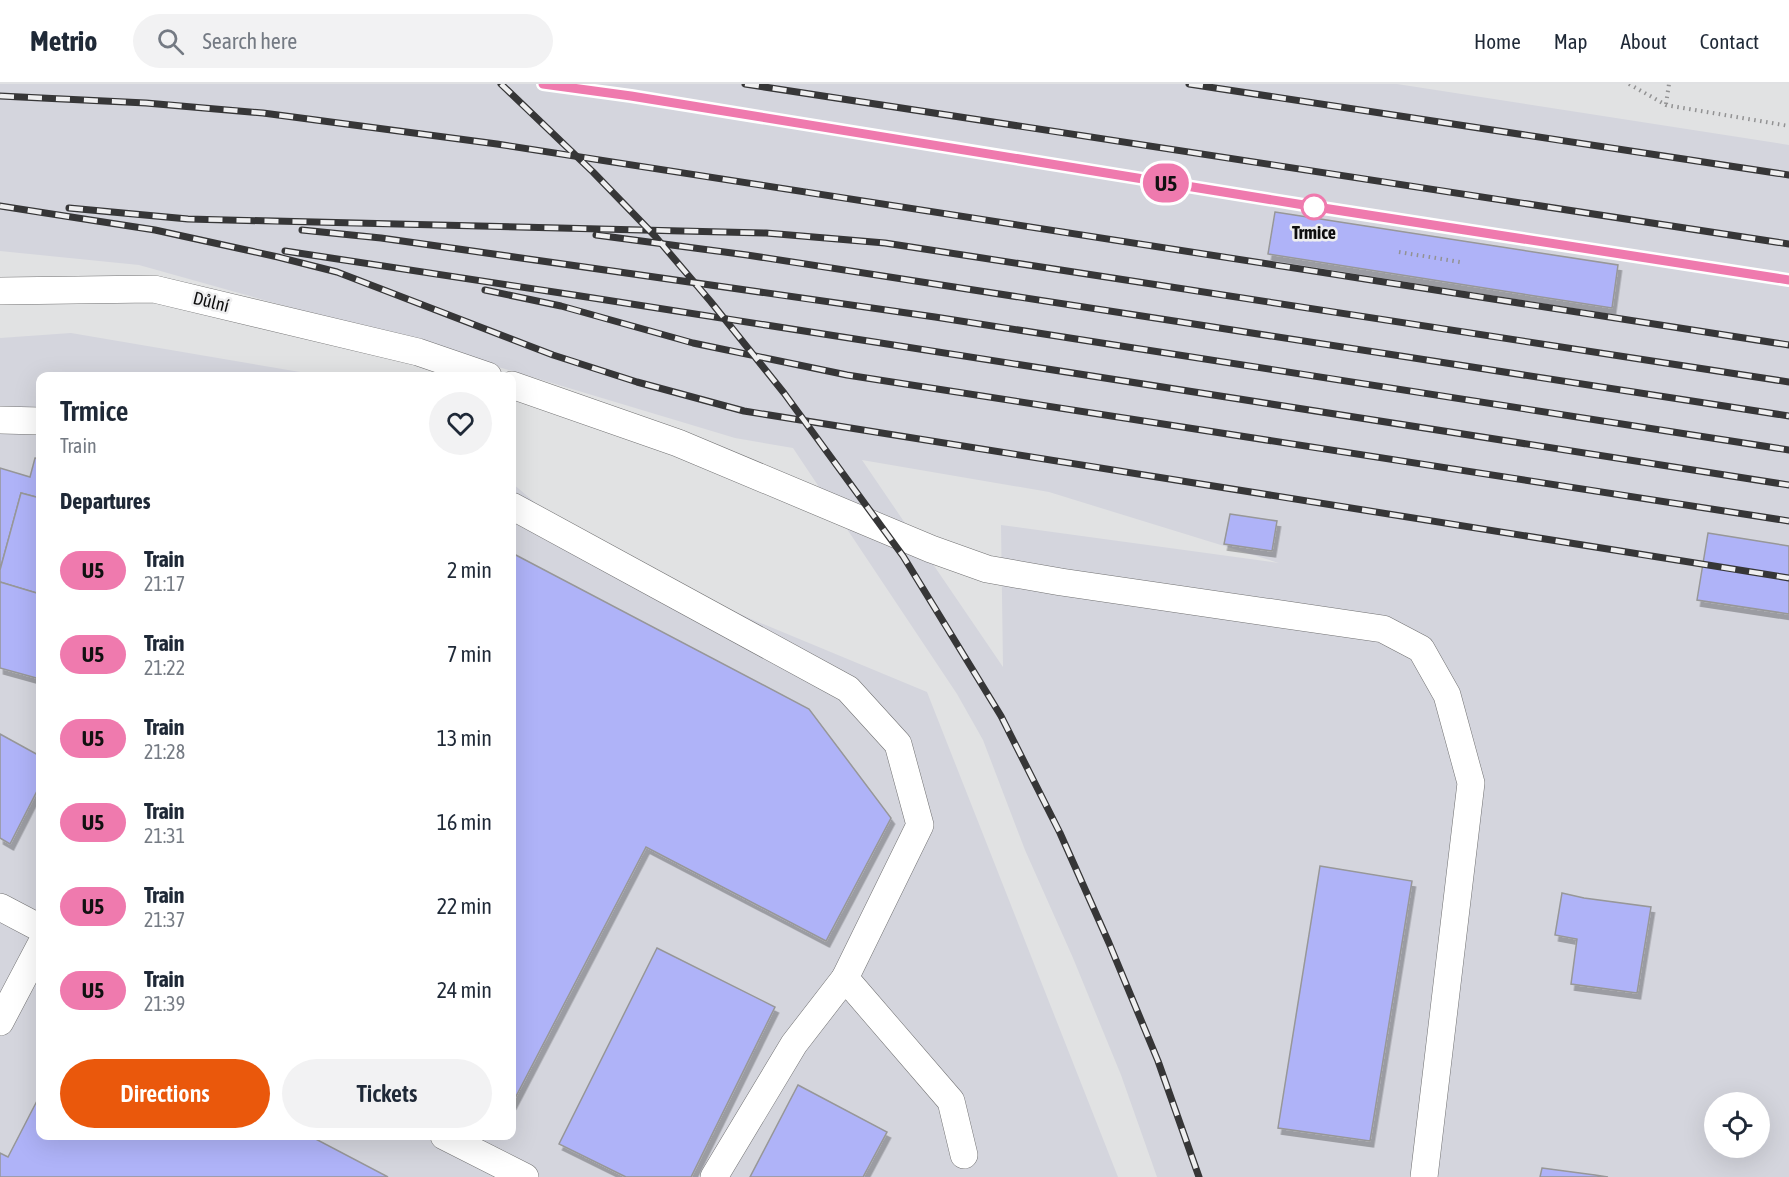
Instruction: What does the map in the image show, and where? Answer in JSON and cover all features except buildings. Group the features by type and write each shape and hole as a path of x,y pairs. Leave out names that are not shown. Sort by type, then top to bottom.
{"lane":[{"name":"Důlní","path":"0,291 154,289 418,352 476,372"},
{"path":"516,386 678,443 931,549 987,569 1072,584 1383,629 1421,649 1447,695 1471,783 1424,1177"},
{"path":"0,420 36,421"},
{"path":"516,508 848,689 898,744 920,825 845,978 794,1044 714,1177"},
{"path":"0,907 36,926"},
{"path":"0,1022 36,954"},
{"path":"845,978 951,1101 963,1155"},
{"path":"452,1140 525,1177"}],"path":[{"path":"1629,84 1666,105 1789,126"},
{"path":"1666,105 1669,84"},
{"path":"1400,252 1460,262"}],"shaded area":[{"path":"0,84 1397,84 1789,145 1789,546 1708,534 1697,599 1789,614 1789,1177 1157,1177 1121,1075 1025,850 983,740 957,694 793,448 735,438 442,350 139,265 0,251","holes":["862,460 1049,492 1279,563 1001,525 1003,667"]},
{"path":"71,333 300,372 36,372 36,1140 516,1140 516,486 575,537 751,619 927,692 1118,1177 0,1177 0,338"}],"railway":[{"path":"501,84 593,172 654,235 784,393 903,556 1001,716 1060,833 1158,1061 1199,1177"},
{"path":"543,84 631,96 1310,206 1789,280"},
{"path":"745,84 1789,244"},
{"path":"1189,84 1789,175"},
{"path":"0,96 146,103 263,113 497,144 1789,345"},
{"path":"0,206 155,230 337,272 553,355 637,382 744,411 1789,578"},
{"path":"69,208 188,219 766,233 885,243 1789,382"},
{"path":"302,230 381,238 935,317 1789,450"},
{"path":"596,235 747,255 1789,416"},
{"path":"285,251 1789,485"},
{"path":"485,290 561,306 693,343 847,375 1789,521"}],"train":[{"name":"U5","path":"543,84 631,96 1310,206 1789,280"}],"place":[{"name":"Trmice","path":"1314,207"}]}
